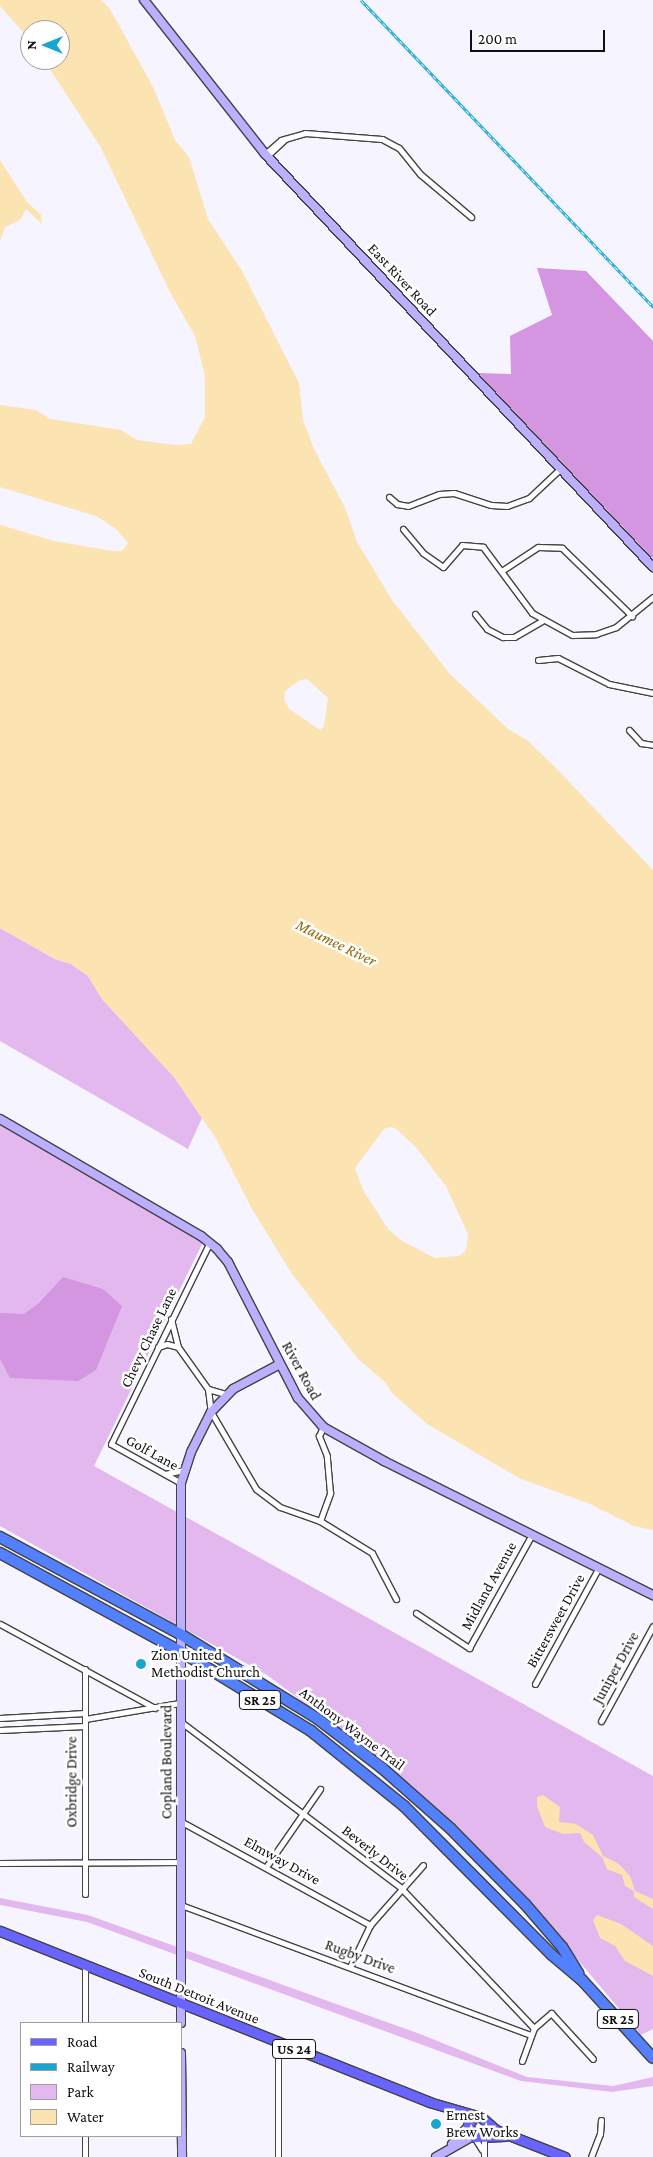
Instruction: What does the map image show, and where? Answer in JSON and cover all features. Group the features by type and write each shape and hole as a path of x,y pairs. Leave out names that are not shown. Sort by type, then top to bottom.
{"highway":[{"name":"Anthony Wayne Trail","path":"0,1537 180,1634 261,1682 318,1719 382,1768 450,1828 525,1904 562,1947 582,1980"},
{"name":"Anthony Wayne Trail","path":"0,1553 180,1650 311,1731 404,1806 552,1955 582,1980 653,2058"},
{"path":"114,1615 166,1636 180,1634"},
{"path":"180,1650 193,1650 261,1682"}],"main road":[{"name":"South Detroit Avenue","path":"0,1931 444,2108 484,2118 488,2124 510,2136 565,2157"},
{"name":"South Detroit Avenue","path":"444,2108 479,2136 510,2136"},
{"path":"468,2126 474,2117"},
{"path":"479,2136 488,2124"}],"street":[{"name":"East River Road","path":"144,0 266,155 653,567"},
{"path":"266,155 284,139 312,133 388,141 404,152 420,174 471,217"},
{"path":"389,497 397,504 408,506 439,494 454,493 491,505 507,506 528,498 561,468"},
{"path":"403,529 423,554 444,566 456,549 471,544 486,549 526,604 542,621 566,634 586,636 610,629 632,616 653,597"},
{"path":"503,570 538,547 562,548 632,616"},
{"path":"475,614 487,629 503,637 514,637 542,621"},
{"path":"538,660 558,658 609,684 653,693"},
{"path":"628,730 641,743 653,745"},
{"name":"River Road","path":"0,1119 210,1242 228,1262 304,1408 323,1427 531,1536 653,1595"},
{"name":"Chevy Chase Lane","path":"111,1444 210,1242"},
{"path":"171,1319 178,1347 208,1389 211,1412 251,1482 262,1495 295,1514 320,1521 376,1556 396,1599"},
{"path":"158,1347 166,1344 178,1347"},
{"name":"Copland Boulevard","path":"181,2022 181,1483 184,1470 211,1412 226,1394 280,1364"},
{"path":"208,1389 226,1394"},
{"path":"320,1521 330,1493 328,1462 320,1436 323,1427"},
{"name":"Golf Lane","path":"111,1444 181,1483"},
{"path":"165,1474 184,1470"},
{"name":"Midland Avenue","path":"416,1613 469,1648 531,1536"},
{"name":"Bittersweet Drive","path":"535,1684 598,1569"},
{"path":"0,1624 155,1708"},
{"name":"Juniper Drive","path":"601,1721 653,1626"},
{"name":"Oxbridge Drive","path":"85,1669 85,1894"},
{"path":"0,1718 85,1716 155,1708 180,1703"},
{"name":"Beverly Drive","path":"180,1722 401,1888 534,2028"},
{"path":"0,1730 85,1726"},
{"path":"266,1867 302,1812 320,1789"},
{"name":"Elmway Drive","path":"180,1821 370,1924"},
{"path":"0,1863 181,1862"},
{"path":"350,1967 370,1924 423,1865"},
{"name":"Rugby Drive","path":"181,1905 530,2035"},
{"path":"85,1964 85,2022"},
{"path":"522,2061 534,2028 551,2013 593,2059"},
{"path":"278,2042 278,2157"},
{"path":"591,2157 600,2134 600,2120"},
{"path":"449,2149 468,2126"},
{"path":"436,2157 479,2136"},
{"path":"479,2136 484,2157"},
{"path":"479,2136 482,2150"},
{"path":"85,2137 85,2157"},
{"path":"182,2137 182,2157"}],"green space":[{"path":"0,928 55,959 71,964 88,976 102,999 174,1077 202,1118 188,1149 0,1041"},
{"path":"0,1125 203,1242 94,1466 653,1776 653,2029 641,2035 527,1899 418,1792 353,1739 267,1675 0,1526"},
{"path":"0,1898 88,1915 420,2034 527,2077 613,2086 653,2077 653,2086 612,2092 521,2081 87,1922 0,1905"}],"shaded area":[{"path":"537,268 586,271 653,341 653,559 478,373 511,374 510,336 552,315"},
{"path":"63,1277 103,1289 122,1306 96,1370 78,1381 10,1378 0,1359 0,1313 24,1314 39,1303"}],"water":[{"name":"Maumee River","path":"0,0 101,0 110,9 153,87 175,140 189,157 208,219 242,271 299,383 303,420 314,449 345,508 357,542 392,600 449,673 508,729 528,741 555,767 653,870 653,1530 634,1526 590,1504 519,1478 427,1424 392,1393 385,1382 358,1359 292,1274 252,1209 215,1137 174,1077 102,999 88,976 71,964 55,959 0,928 0,525 54,541 113,551 122,551 128,543 115,528 96,516 0,487 0,405 36,410 50,419 121,430 137,440 175,445 191,444 205,417 205,376 195,336 170,292 100,146 51,70 70,70 70,20 20,20 20,29 0,6","holes":["307,679 328,698 324,726 320,730 289,709 284,699 285,691 300,680","389,1127 395,1128 415,1146 446,1186 468,1234 466,1250 459,1256 435,1258 402,1241 388,1229 363,1190 355,1168 384,1129"]},
{"path":"0,160 27,202 41,215 42,224 26,209 20,220 5,227 0,241"},
{"path":"543,1795 560,1807 559,1822 576,1824 593,1835 603,1856 619,1864 630,1876 635,1891 653,1899 653,1909 634,1897 634,1891 625,1886 622,1875 607,1869 602,1857 584,1842 580,1833 563,1834 545,1827 537,1806 537,1797"},
{"path":"597,1915 621,1924 653,1946 653,1976 625,1961 615,1946 600,1938 593,1920"}],"railway":[{"path":"361,0 653,307"}],"place":[{"name":"Zion United Methodist Church","path":"141,1664"},
{"name":"Ernest Brew Works","path":"436,2124"}]}
